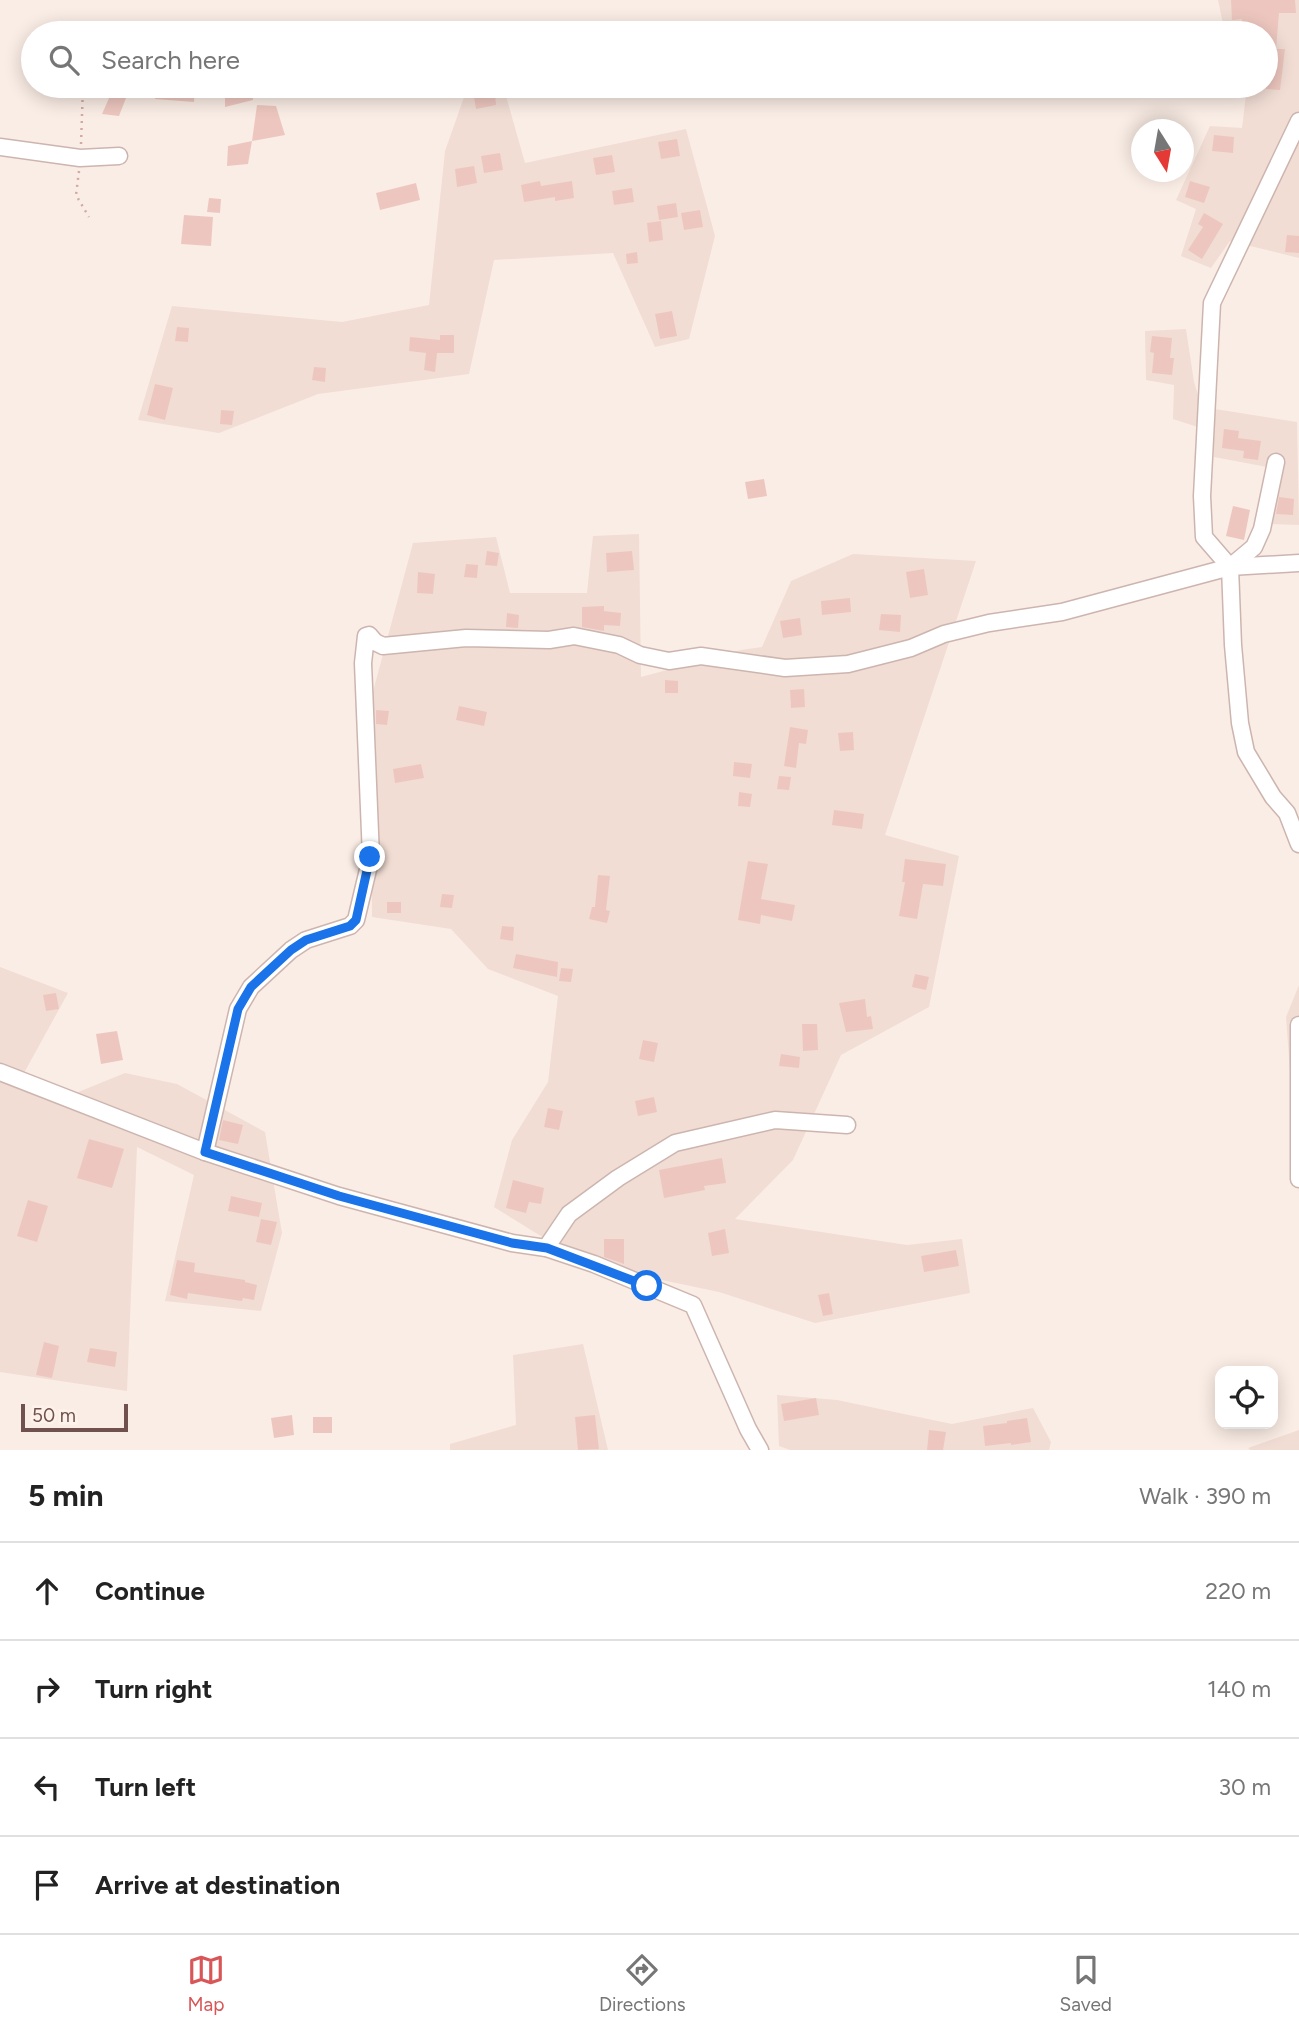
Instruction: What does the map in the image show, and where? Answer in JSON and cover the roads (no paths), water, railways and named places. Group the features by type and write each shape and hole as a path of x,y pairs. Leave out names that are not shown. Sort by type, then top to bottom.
{"street":[{"path":"1299,121 1212,303 1202,496 1204,537 1230,567 1238,710 1246,752 1273,797 1287,814 1299,844"},
{"path":"0,147 80,158 119,156"},
{"path":"1230,567 1254,547 1262,529 1276,462"},
{"path":"205,1152 238,1009 251,987 291,950 306,940 350,926 356,920 370,857 363,663 366,636 369,635 383,646 466,638 549,640 574,636 619,645 640,655 669,661 701,656 785,668 848,664 911,648 944,634 989,623 1062,612 1230,567 1299,563"},
{"path":"1299,1025 1299,1179"},
{"path":"0,1072 205,1152 339,1196 512,1243 547,1248 594,1264 693,1305 760,1450"},
{"path":"547,1248 569,1214 618,1178 675,1143 775,1120 847,1125"}]}
